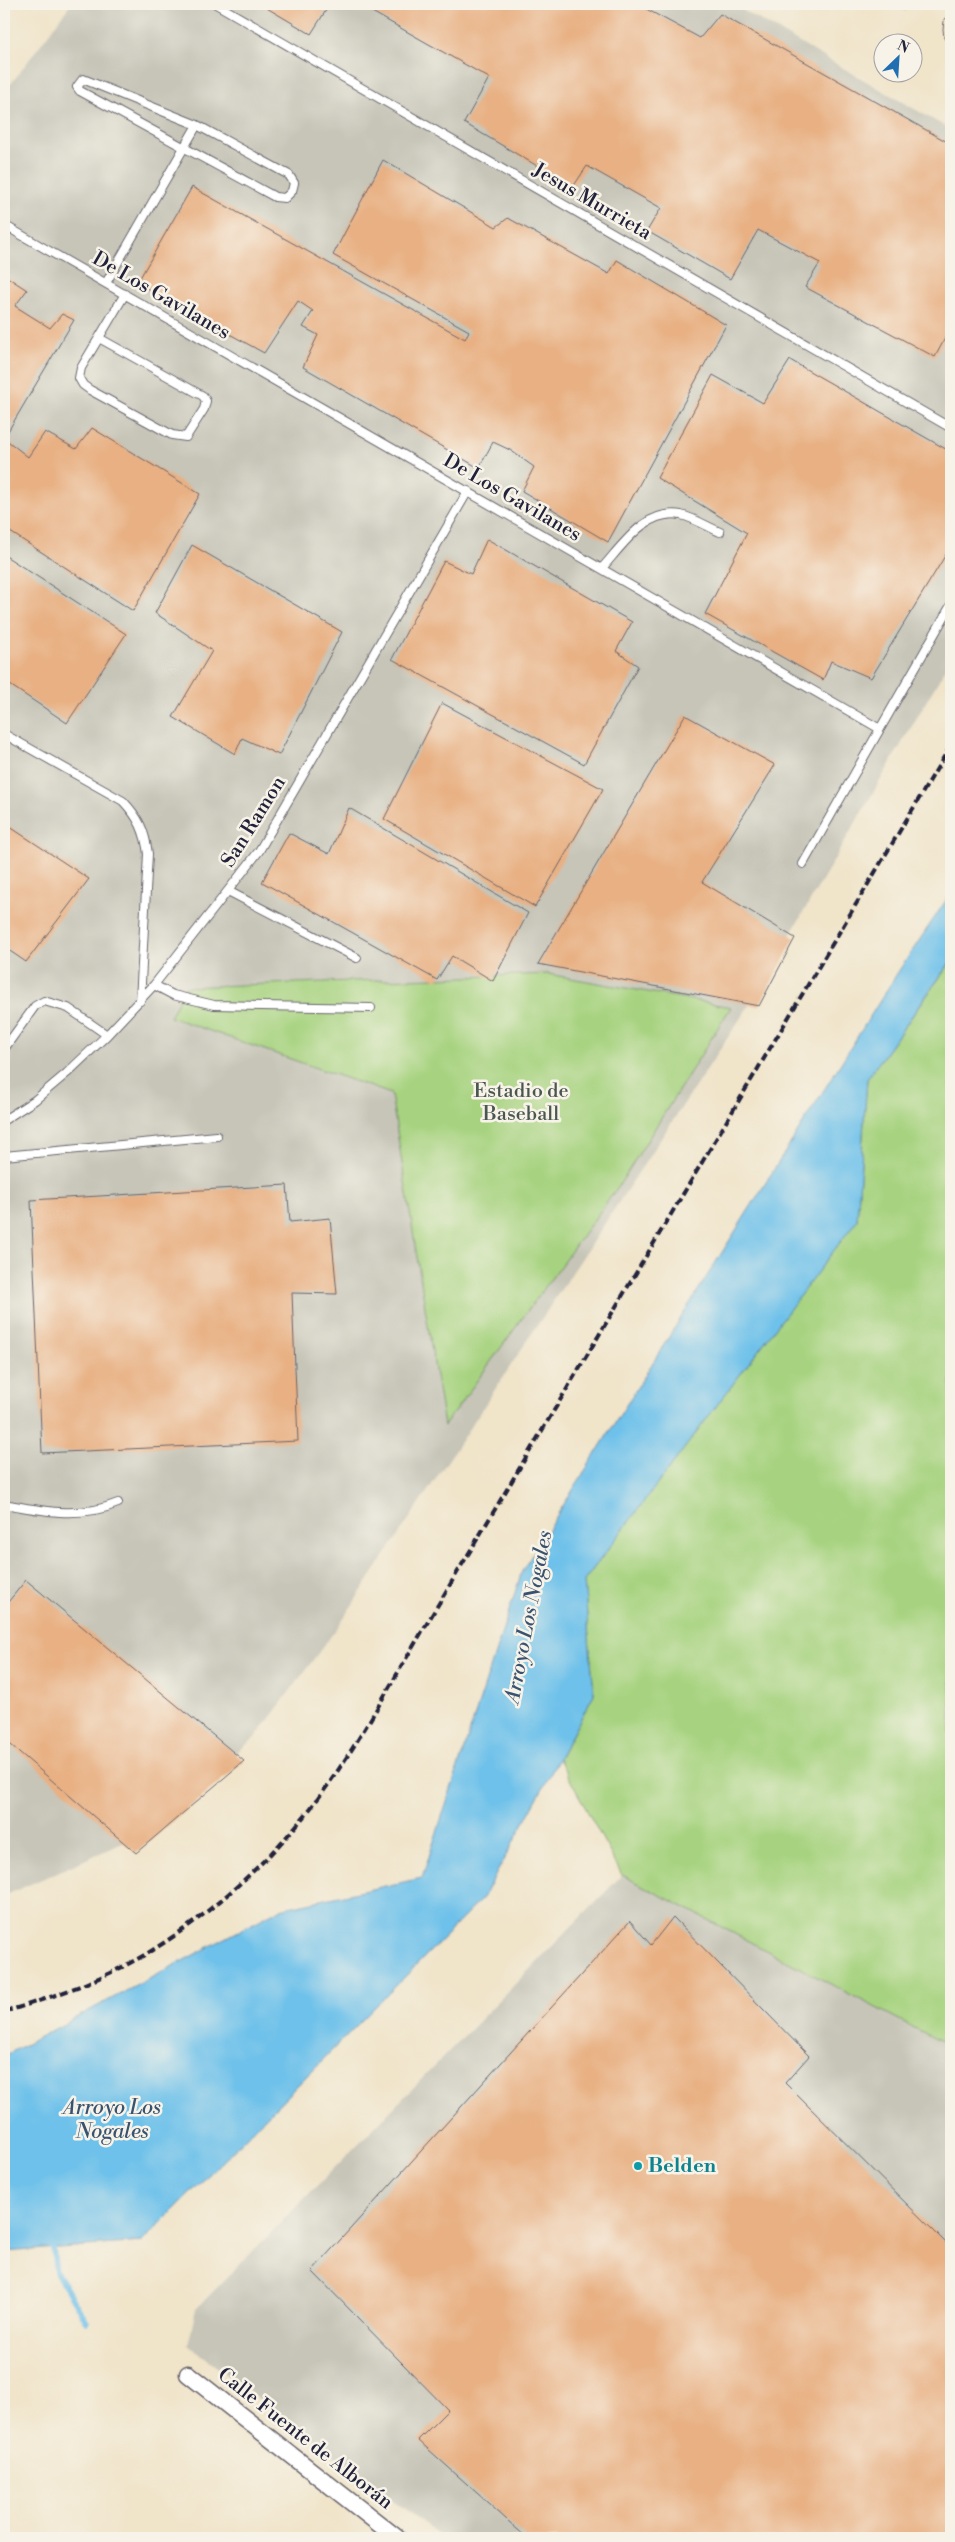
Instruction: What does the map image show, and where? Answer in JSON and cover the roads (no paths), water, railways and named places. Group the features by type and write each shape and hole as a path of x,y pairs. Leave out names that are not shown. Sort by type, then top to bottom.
{"street":[{"name":"Calle Fuente de Alborán","path":"188,2374 397,2538"}],"lane":[{"name":"Jesus Murrieta","path":"216,4 951,428"},
{"path":"88,79 198,125 289,174 294,183 292,192 285,198 275,197 183,149 80,91 77,87 79,82 88,79"},
{"path":"106,283 198,125"},
{"name":"De Los Gavilanes","path":"4,225 880,729"},
{"path":"99,338 203,396 206,401 204,409 186,437 172,435 82,385 79,378 81,368 125,294"},
{"name":"San Ramon","path":"4,1120 35,1100 67,1073 140,1001 259,851 468,491"},
{"path":"602,568 636,530 655,518 666,515 682,516 720,532"},
{"path":"803,864 951,605"},
{"path":"4,734 124,801 138,816 146,834 148,854 140,1001"},
{"path":"228,891 357,958"},
{"path":"154,985 173,995 214,1006 371,1008"},
{"path":"4,1048 35,1006 44,1001 68,1008 107,1035"},
{"path":"4,1156 217,1136"},
{"path":"4,1504 78,1514 100,1511 118,1503"}],"water":[{"name":"Arroyo Los Nogales","path":"951,893 951,961 867,1079 857,1220 584,1581 594,1694 483,1898 142,2242 4,2252 4,2056 280,1909 422,1878 522,1571 898,972"}],"waterway":[{"path":"52,2241 56,2272 87,2322"}],"railway":[{"path":"4,2012 99,1978 130,1963 180,1932 228,1895 250,1874 292,1831 326,1788 369,1721 951,745"}],"place":[{"name":"Belden","path":"638,2166"}],"park label":[{"name":"Estadio de Baseball","path":"521,1102"}]}
